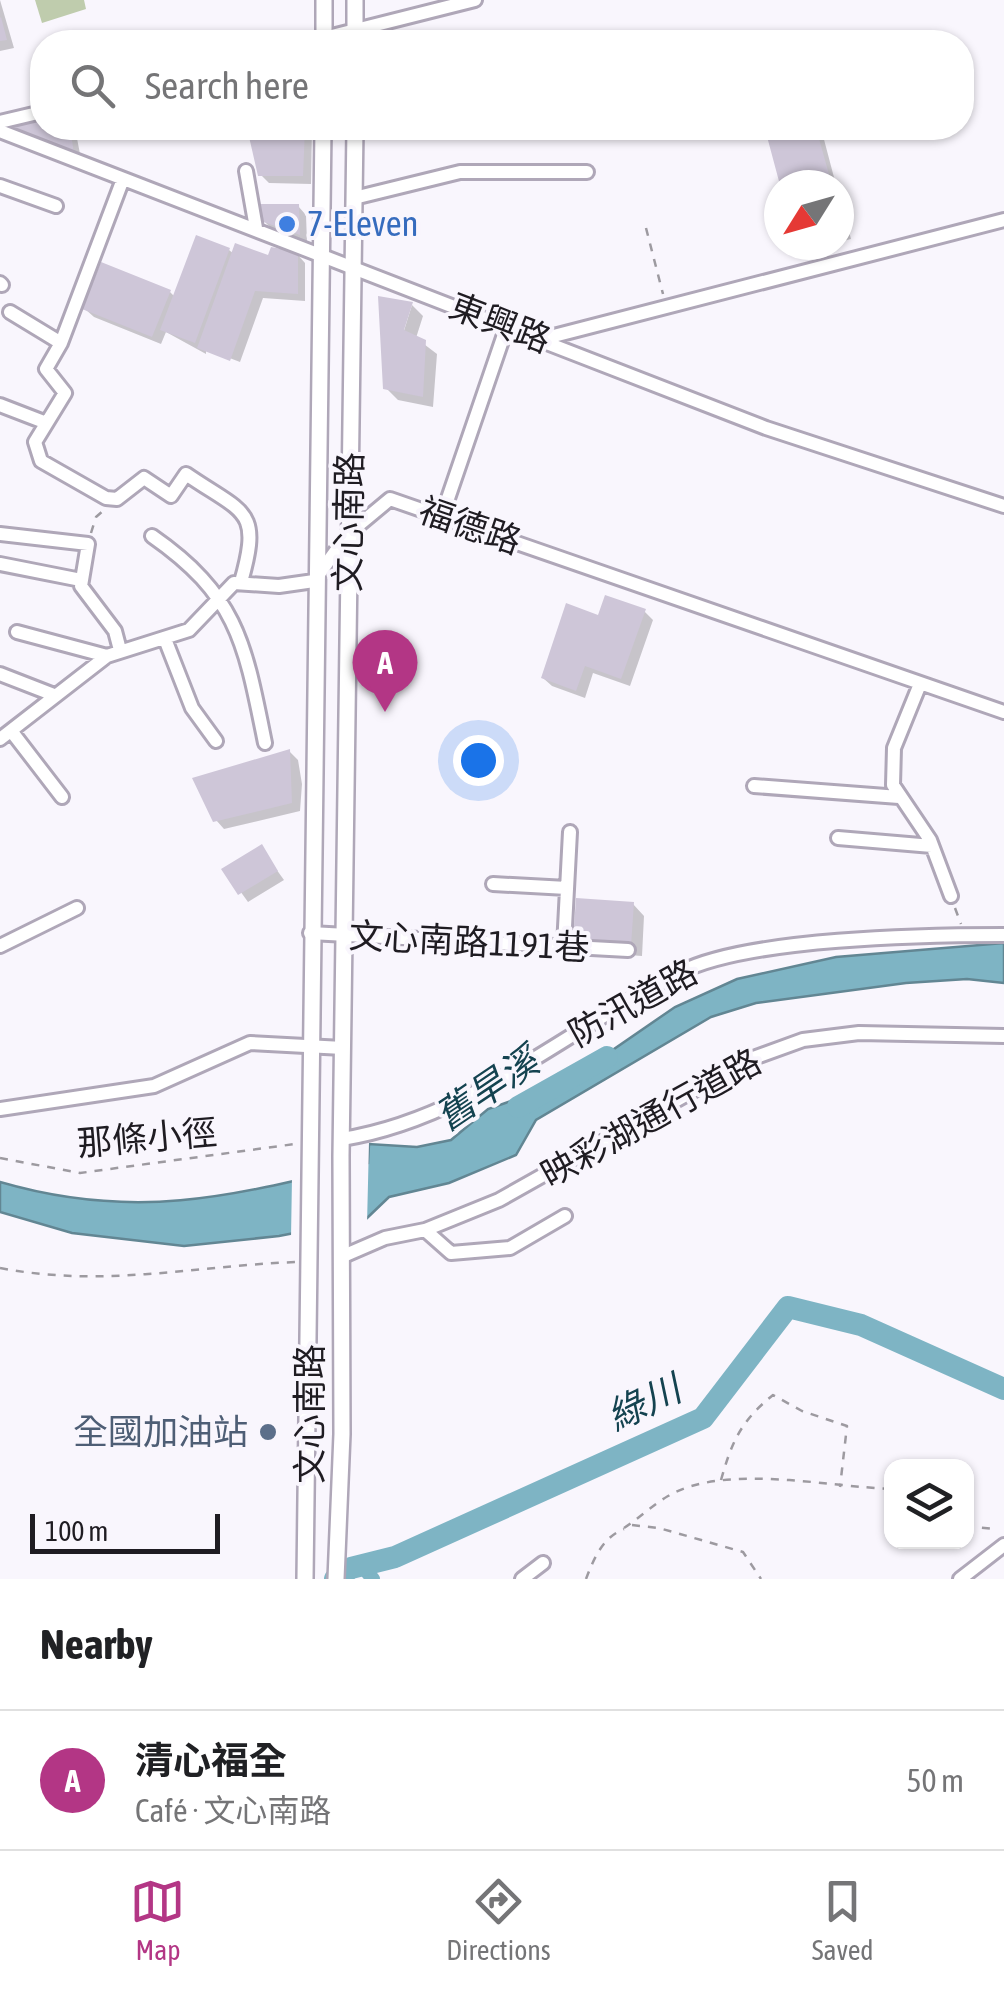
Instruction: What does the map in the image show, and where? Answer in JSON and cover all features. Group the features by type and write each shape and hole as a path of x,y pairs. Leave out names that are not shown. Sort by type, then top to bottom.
{"main road":[{"path":"320,30 324,0"},
{"path":"355,30 356,0"},
{"name":"文心南路","path":"306,1579 309,1248 305,1146 310,1047 314,581 324,140"},
{"name":"文心南路","path":"336,1579 355,140"}],"street":[{"path":"378,30 475,0"},
{"path":"0,122 30,115"},
{"name":"東興路","path":"0,131 766,428 1004,506"},
{"path":"246,170 256,228"},
{"path":"354,198 460,172 587,172"},
{"path":"123,179 61,343 46,369 65,393 44,422 36,442 41,461 117,499 144,478 171,496 186,474 246,515 253,540 242,582"},
{"path":"0,186 56,206"},
{"path":"542,338 1004,220"},
{"path":"10,312 61,343"},
{"path":"442,516 507,326"},
{"path":"0,405 44,422"},
{"name":"福德路","path":"314,581 348,534 390,499 1004,712"},
{"path":"0,534 88,544 81,580 115,631 114,653"},
{"path":"152,536 190,562 220,595 240,636 265,743"},
{"path":"0,564 81,580"},
{"path":"62,797 6,735 114,653 189,630 220,595 242,582 279,586 314,581"},
{"path":"17,632 114,653"},
{"path":"165,639 192,708 216,741"},
{"path":"0,674 54,695"},
{"path":"920,684 894,748 893,785 932,846 951,896"},
{"path":"754,786 900,797"},
{"path":"564,946 570,832"},
{"path":"838,838 932,846"},
{"path":"493,884 567,888"},
{"path":"0,946 77,908"},
{"name":"文心南路1191巷","path":"310,933 628,950"},
{"name":"防汛道路","path":"342,1148 416,1121 576,1036 682,971 717,959 855,941 1004,935"},
{"name":"映彩湖通行道路","path":"342,1254 385,1238 425,1230 499,1200 748,1060 803,1040 859,1032 1004,1036"},
{"path":"0,1110 154,1086 250,1043 343,1048"},
{"path":"425,1230 450,1253 495,1252 565,1216"},
{"path":"960,1579 1004,1545"},
{"path":"522,1579 543,1563"}],"path":[{"path":"646,228 666,306"},
{"path":"88,544 96,517 117,499"},
{"path":"951,896 964,935"},
{"name":"那條小徑","path":"0,1158 80,1173 305,1146"},
{"path":"0,1268 58,1277 144,1278 230,1265 297,1262"},
{"path":"721,1482 733,1436 746,1417 773,1395 802,1412 847,1426 840,1487"},
{"path":"624,1528 671,1494 721,1482 787,1481 884,1488"},
{"path":"586,1579 612,1533 634,1524 723,1543 744,1552 761,1579"},
{"path":"974,1527 995,1529"}],"green space":[{"path":"35,0 84,0 86,9 42,23"}],"water":[{"name":"舊旱溪","path":"1004,943 1004,983 967,979 906,983 756,1003 711,1017 536,1120 516,1155 449,1183 389,1197 366,1219 279,1236 184,1246 72,1233 0,1212 0,1182 96,1201 185,1200 273,1186 368,1163 369,1144 417,1147 451,1140 488,1109 566,1082 675,1007 737,979 836,957"}],"pier":[{"path":"369,1142 367,1224 291,1238 292,1177 363,1159 364,1143"}],"building":[{"path":"0,18 7,40 0,41"},
{"path":"30,118 30,137 14,131 13,122"},
{"path":"39,140 72,140 74,153"},
{"path":"250,140 304,140 303,176 258,176"},
{"path":"768,140 819,140 828,170 776,170"},
{"path":"259,204 299,204 300,235 261,221"},
{"path":"196,235 230,248 195,343 160,330"},
{"path":"235,243 268,255 271,247 298,252 298,294 255,291 230,361 197,348"},
{"path":"101,262 171,290 152,337 82,309"},
{"path":"378,296 413,302 404,330 426,340 423,397 383,389"},
{"path":"605,595 646,609 621,679 585,666 576,691 541,678 566,603 598,615"},
{"path":"290,749 292,803 213,822 192,778"},
{"path":"262,844 278,871 238,895 221,869"},
{"path":"576,898 634,902 631,946 573,942"}],"waterway":[{"name":"舊旱溪","path":"518,1107 607,1057"},
{"name":"綠川","path":"335,1579 351,1568 395,1557 703,1418 788,1307 861,1325 1004,1389"},
{"path":"362,1566 373,1579"}],"place":[{"name":"7-Eleven","path":"287,224"},
{"name":"清心福全","path":"385,712"},
{"name":"全國加油站","path":"268,1432"}]}
